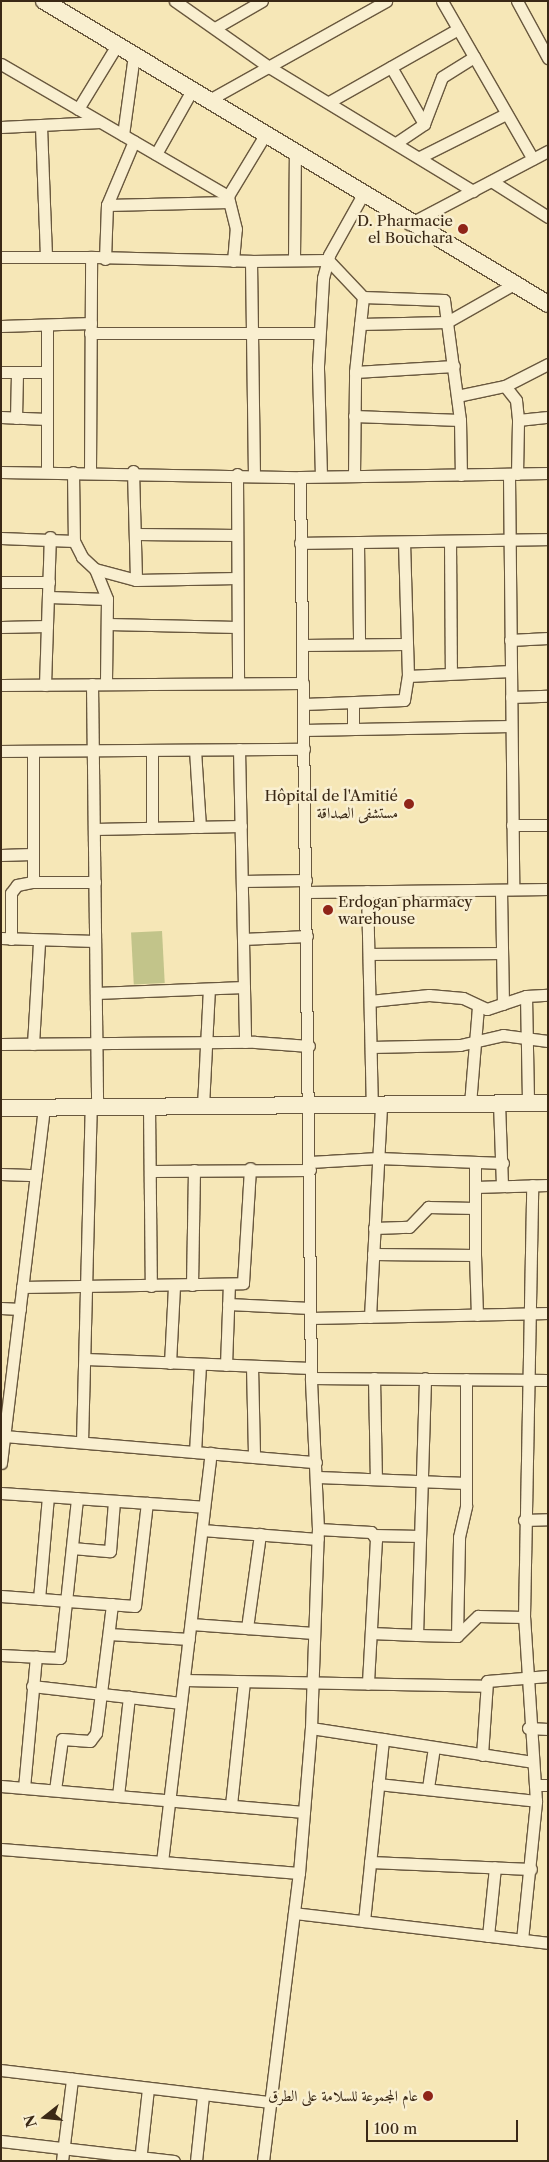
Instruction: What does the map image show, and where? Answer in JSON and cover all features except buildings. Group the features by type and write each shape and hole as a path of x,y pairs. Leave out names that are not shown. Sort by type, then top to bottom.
{"street":[{"path":"44,1 209,100 362,196 548,304"},
{"path":"215,28 262,1"},
{"path":"209,100 386,1"},
{"path":"442,1 533,159"},
{"path":"517,1 548,58"},
{"path":"183,3 269,66 473,191"},
{"path":"329,102 458,29"},
{"path":"78,109 117,45"},
{"path":"105,259 107,205 128,138 134,55"},
{"path":"396,143 424,124 442,77 474,57"},
{"path":"1,64 156,154 228,199 236,229 233,261"},
{"path":"391,67 424,124"},
{"path":"156,154 192,90"},
{"path":"420,157 506,114"},
{"path":"1,128 100,122"},
{"path":"41,126 46,257"},
{"path":"228,199 265,135"},
{"path":"409,224 493,182 548,151"},
{"path":"294,259 295,154"},
{"path":"493,182 548,217"},
{"path":"321,476 319,334 328,260 362,196"},
{"path":"107,205 228,199"},
{"path":"1,257 91,257 105,259 233,261 328,260 363,297 441,298 454,366 460,420 461,476"},
{"path":"90,472 91,257"},
{"path":"251,261 254,475"},
{"path":"360,324 447,322 514,284"},
{"path":"354,476 355,372 363,297"},
{"path":"1,326 47,325 90,328 319,334"},
{"path":"47,325 47,472"},
{"path":"457,396 505,386 548,364"},
{"path":"355,372 454,366"},
{"path":"1,372 46,372"},
{"path":"16,373 16,418"},
{"path":"505,386 516,400 518,420 510,539 513,890"},
{"path":"354,416 460,420"},
{"path":"1,417 47,419"},
{"path":"518,420 548,417"},
{"path":"133,471 137,534 136,580"},
{"path":"1,472 133,471 300,476 461,476 548,473"},
{"path":"73,472 74,541 82,557 95,569 106,599 108,624 106,684"},
{"path":"237,474 238,682"},
{"path":"263,2161 299,1873 311,1728 318,1534 318,1477 311,1373 310,1105 300,476"},
{"path":"137,534 237,535"},
{"path":"1,538 50,537 74,541"},
{"path":"45,685 50,582 50,537"},
{"path":"300,543 548,539"},
{"path":"450,540 451,672"},
{"path":"358,542 359,644"},
{"path":"304,704 398,703 404,700 408,676 405,644 404,542"},
{"path":"95,569 136,580 237,578"},
{"path":"1,582 50,582"},
{"path":"49,597 106,599"},
{"path":"108,624 237,628"},
{"path":"1,627 48,626"},
{"path":"510,640 548,638"},
{"path":"302,645 405,644"},
{"path":"408,676 451,672 511,671"},
{"path":"1,685 303,683"},
{"path":"82,1442 96,1044 92,684"},
{"path":"511,697 548,696"},
{"path":"353,703 353,729"},
{"path":"303,730 511,726"},
{"path":"240,749 245,1042"},
{"path":"1,751 304,749"},
{"path":"152,750 152,828"},
{"path":"195,750 200,827"},
{"path":"33,751 33,882"},
{"path":"512,825 548,824"},
{"path":"94,829 241,826"},
{"path":"1,855 32,854"},
{"path":"242,881 306,880"},
{"path":"94,882 33,882 17,885 11,893 6,938 39,942 95,941"},
{"path":"306,892 548,889"},
{"path":"501,890 503,1004"},
{"path":"367,892 371,1047 378,1158 370,1317"},
{"path":"243,939 307,936"},
{"path":"33,1044 39,942"},
{"path":"368,954 501,953"},
{"path":"96,993 244,987"},
{"path":"203,1106 209,989"},
{"path":"370,1001 429,995 463,998 478,1007 503,1004 526,996 548,996"},
{"path":"526,996 528,1103"},
{"path":"470,1104 478,1007"},
{"path":"371,1047 460,1045 503,1035 548,1041"},
{"path":"1,1044 245,1042 309,1046"},
{"path":"500,1103 503,1163 502,1186"},
{"path":"1,1108 548,1103"},
{"path":"149,1107 151,1286"},
{"path":"1,1463 7,1364 20,1309 44,1108"},
{"path":"150,1171 310,1166 378,1158 503,1163"},
{"path":"475,1162 477,1315"},
{"path":"22,1287 229,1285 246,1280 250,1168"},
{"path":"192,1285 194,1170"},
{"path":"1,1174 36,1175"},
{"path":"522,1940 531,1869 536,1801 528,1728 524,1617 527,1314 533,1270 532,1185"},
{"path":"475,1187 548,1185"},
{"path":"374,1228 409,1227 428,1208 475,1208"},
{"path":"373,1254 475,1255"},
{"path":"226,1365 229,1285"},
{"path":"170,1363 174,1286"},
{"path":"228,1304 370,1317 548,1314"},
{"path":"1,1308 20,1309"},
{"path":"86,1360 252,1366 374,1378 548,1380"},
{"path":"195,1452 200,1364"},
{"path":"252,1366 254,1457"},
{"path":"374,1378 376,1478"},
{"path":"417,1636 425,1378"},
{"path":"457,1636 466,1483 466,1379"},
{"path":"4,1436 316,1462"},
{"path":"162,1862 211,1453"},
{"path":"318,1477 421,1478 466,1483"},
{"path":"1,1493 204,1507"},
{"path":"39,1599 48,1496"},
{"path":"1,1655 60,1658 77,1498"},
{"path":"72,1548 110,1551 114,1501"},
{"path":"1,1596 132,1607 136,1603 147,1503"},
{"path":"524,1520 548,1519"},
{"path":"202,1530 260,1534 420,1536"},
{"path":"247,1628 260,1534"},
{"path":"368,1684 374,1535"},
{"path":"55,1790 60,1743 66,1738 94,1739 102,1694 112,1604"},
{"path":"371,1633 457,1636 478,1616 524,1617"},
{"path":"191,1624 314,1633"},
{"path":"109,1634 189,1639"},
{"path":"24,1788 36,1658"},
{"path":"482,1755 486,1686 490,1679 548,1676"},
{"path":"184,1680 312,1685 486,1686"},
{"path":"231,1805 244,1682"},
{"path":"32,1686 181,1703"},
{"path":"118,1796 129,1696"},
{"path":"311,1728 532,1762"},
{"path":"528,1728 548,1728"},
{"path":"364,1921 383,1739"},
{"path":"428,1788 434,1747"},
{"path":"378,1784 536,1801"},
{"path":"535,1785 548,1785"},
{"path":"1,1786 304,1812"},
{"path":"1,1849 299,1873"},
{"path":"370,1862 531,1869"},
{"path":"488,1936 495,1867"},
{"path":"294,1913 548,1943"},
{"path":"1,2070 271,2102"},
{"path":"62,2161 72,2079"},
{"path":"140,2159 148,2088"},
{"path":"196,2161 203,2095"},
{"path":"1,2141 140,2159 174,2161"}],"green space":[{"path":"162,931 165,983 134,985 131,933"}],"place":[{"name":"D. Pharmacie el Bouchara","path":"463,229"},
{"name":"Hôpital de l'Amitié مستشفى الصداقة","path":"409,804"},
{"name":"Erdogan pharmacy warehouse","path":"328,910"},
{"name":"عام المجموعة للسلامة على الطرق","path":"428,2096"}]}
